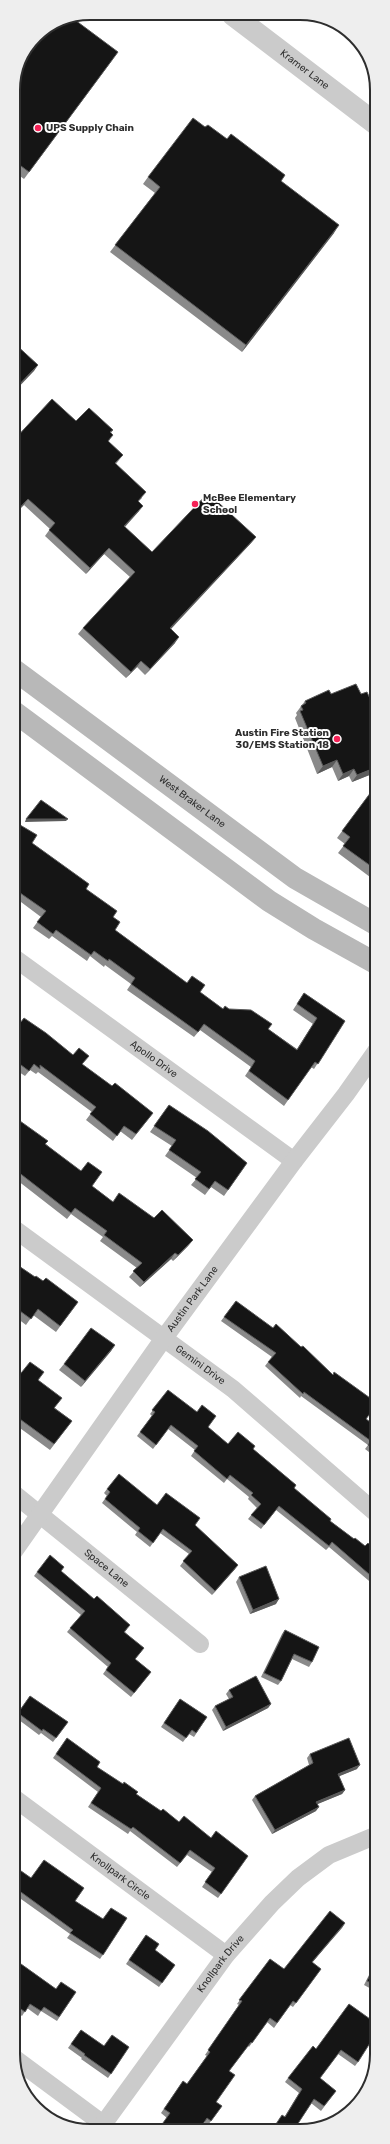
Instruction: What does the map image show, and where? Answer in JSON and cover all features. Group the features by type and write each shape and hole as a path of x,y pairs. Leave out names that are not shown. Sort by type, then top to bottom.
{"main road":[{"name":"West Braker Lane","path":"20,674 295,878 370,921"},
{"path":"20,716 269,901 314,929 370,960"},
{"path":"196,847 216,820"}],"street":[{"name":"Kramer Lane","path":"240,20 370,119"},
{"name":"Apollo Drive","path":"20,962 294,1161"},
{"name":"Austin Park Lane","path":"20,1543 164,1338 370,1060"},
{"name":"Gemini Drive","path":"20,1233 233,1389 370,1508"},
{"name":"Space Lane","path":"20,1497 200,1644"},
{"name":"Knollpark Circle","path":"20,1802 226,1955"},
{"name":"Knollpark Drive","path":"103,2124 226,1955 272,1902 298,1878 329,1855 370,1838"},
{"path":"21,2064 97,2124"}],"building":[{"name":"UPS Supply Chain","path":"77,22 118,52 29,172 20,165 20,85 22,72 34,47 44,37 55,29"},
{"path":"193,118 205,127 208,125 227,139 231,134 285,175 281,181 339,225 246,345 115,245 160,187 148,177"},
{"path":"20,348 38,365 20,384"},
{"path":"52,399 76,421 89,408 113,430 110,432 113,435 108,441 123,455 115,463 146,492 138,501 143,506 124,526 152,552 208,493 256,537 170,628 179,637 150,669 141,661 131,672 83,628 135,572 109,548 90,568 49,530 55,523 28,499 20,508 20,433"},
{"name":"Austin Fire Station 30/EMS Station 18","path":"356,684 361,694 367,692 370,699 370,770 357,775 354,769 343,774 337,760 323,766 300,711 303,710 301,706 306,703 305,701 329,690 331,694"},
{"path":"370,793 370,865 343,846 350,837 342,831"},
{"path":"41,800 68,819 26,819"},
{"path":"20,825 37,835 32,843 89,884 86,889 117,911 113,917 120,922 115,930 187,983 192,976 205,985 200,992 223,1009 225,1006 229,1009 251,1010 272,1024 268,1029 297,1050 317,1018 297,1004 304,993 345,1021 318,1064 315,1062 288,1100 249,1071 255,1061 204,1024 198,1032 131,984 135,978 109,959 108,961 94,951 91,955 56,930 53,934 37,922 46,911 20,893"},
{"path":"24,1018 46,1033 73,1055 79,1048 89,1056 82,1064 112,1086 115,1083 153,1113 136,1134 124,1126 117,1136 90,1114 96,1107 40,1065 40,1069 34,1064 29,1071 20,1064 20,1023"},
{"path":"169,1105 208,1131 247,1163 228,1190 215,1181 209,1189 195,1179 201,1172 169,1150 176,1140 154,1126"},
{"path":"20,1121 48,1141 45,1144 81,1171 88,1162 102,1172 92,1186 113,1202 119,1193 154,1218 162,1210 193,1240 178,1255 175,1253 144,1282 133,1271 142,1263 104,1235 107,1231 75,1208 71,1213 20,1173"},
{"path":"20,1267 43,1281 46,1278 78,1302 60,1326 38,1309 31,1319 20,1311"},
{"path":"236,1301 273,1328 276,1324 301,1347 303,1346 333,1375 334,1372 370,1398 370,1414 366,1419 370,1422 370,1440 304,1392 303,1394 268,1362 276,1353 224,1317"},
{"path":"91,1328 115,1345 85,1381 64,1364"},
{"path":"30,1362 44,1372 38,1380 62,1398 54,1408 72,1421 54,1444 20,1419 20,1374"},
{"path":"168,1390 197,1412 202,1405 216,1416 208,1427 228,1444 238,1432 255,1446 253,1449 296,1485 294,1488 331,1519 330,1521 365,1546 368,1543 370,1545 370,1575 332,1542 329,1546 279,1506 264,1525 251,1515 261,1504 251,1495 253,1493 230,1475 227,1479 194,1451 198,1446 171,1425 156,1445 140,1432 155,1412 152,1410"},
{"path":"119,1474 157,1505 166,1493 200,1518 195,1525 238,1565 215,1591 183,1561 192,1551 163,1529 153,1543 138,1531 140,1528 105,1499 110,1492 107,1489"},
{"path":"50,1555 64,1567 61,1571 94,1599 97,1596 130,1625 124,1632 144,1648 135,1659 151,1672 134,1693 106,1670 111,1663 70,1628 85,1611 37,1572"},
{"path":"266,1566 279,1599 253,1610 239,1577"},
{"path":"285,1630 319,1647 312,1662 294,1654 281,1681 264,1673"},
{"path":"256,1676 271,1704 226,1727 215,1706 233,1697 229,1690"},
{"path":"30,1696 68,1722 56,1738 43,1729 42,1731 20,1714 20,1710"},
{"path":"180,1699 207,1717 196,1733 192,1730 186,1738 164,1723"},
{"path":"67,1738 100,1762 97,1767 123,1784 124,1782 138,1792 136,1794 161,1811 163,1809 179,1822 184,1816 211,1838 216,1831 248,1856 221,1894 205,1882 215,1868 190,1850 180,1863 133,1827 131,1829 91,1803 101,1788 56,1754"},
{"path":"349,1738 360,1765 338,1774 345,1790 316,1802 319,1807 275,1830 255,1796 313,1763 310,1754"},
{"path":"44,1860 84,1888 75,1901 103,1919 111,1908 127,1918 103,1955 70,1933 73,1930 20,1891 20,1870 31,1878"},
{"path":"330,1911 345,1923 312,1962 321,1969 296,2003 293,2001 277,2023 270,2018 229,2071 235,2075 216,2102 222,2106 211,2121 207,2118 203,2124 162,2124 170,2113 164,2109 183,2081 187,2084 210,2052 208,2050 242,2001 239,2000 270,1959 284,1969"},
{"path":"146,1935 159,1944 155,1950 175,1965 162,1983 129,1960"},
{"path":"20,1963 56,1989 61,1982 76,1992 59,2017 44,2007 41,2011 30,2004 25,2012 20,2008"},
{"path":"370,1975 370,1982 367,1981"},
{"path":"349,2004 370,2019 370,2043 358,2062 341,2050 320,2078 336,2091 324,2106 314,2099 298,2124 276,2124 282,2115 285,2117 302,2089 288,2078 313,2046 316,2049"},
{"path":"81,2030 104,2046 112,2035 129,2047 111,2074 71,2044"}],"place":[{"name":"UPS Supply Chain","path":"38,128"},
{"name":"McBee Elementary School","path":"195,504"},
{"name":"Austin Fire Station 30/EMS Station 18","path":"337,739"}]}
